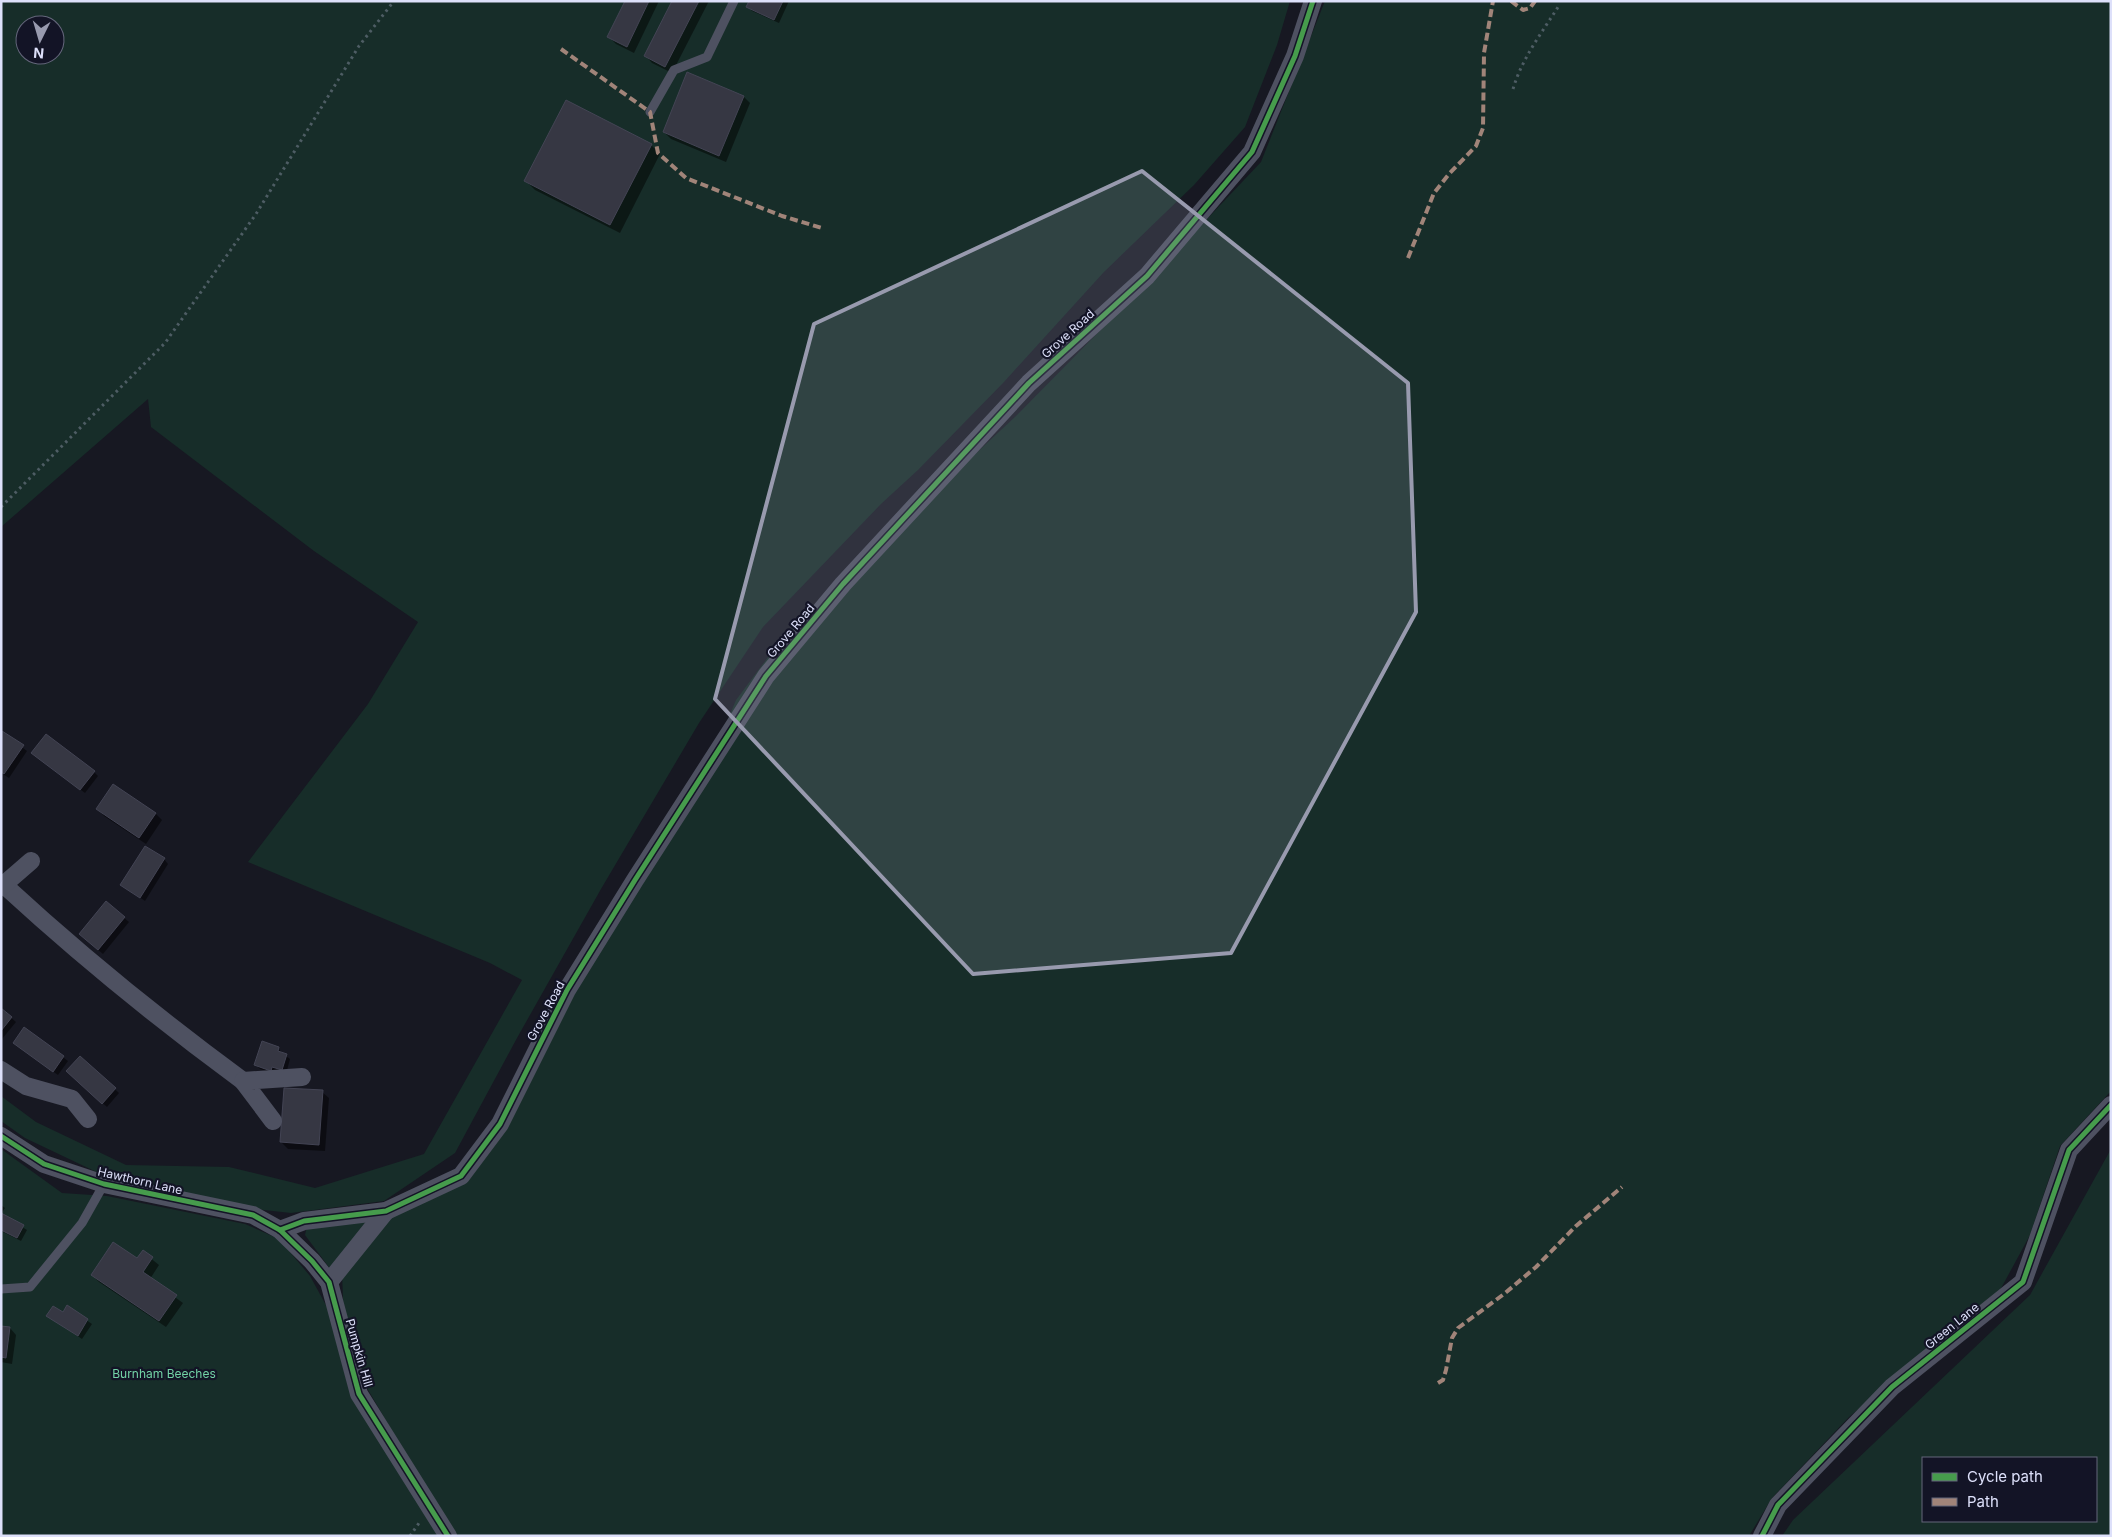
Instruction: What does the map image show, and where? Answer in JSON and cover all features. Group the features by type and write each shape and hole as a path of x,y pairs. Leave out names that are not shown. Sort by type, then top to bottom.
{"street":[{"name":"Grove Road","path":"280,1230 304,1221 386,1211 461,1176 500,1124 567,990 766,676 843,584 1029,383 1147,276 1252,152 1295,56 1313,1"},
{"path":"31,861 3,886 168,1026 244,1081 273,1121"},
{"path":"1,1070 26,1086 72,1099 88,1119"},
{"path":"244,1081 302,1077"},
{"name":"Green Lane","path":"1762,1536 1778,1505 1892,1388 2023,1282 2069,1150 2111,1105"},
{"name":"Hawthorn Lane","path":"1,1136 44,1164 104,1184 253,1215 280,1230"},
{"name":"Grove Road","path":"329,1282 386,1211"},
{"name":"Pumpkin Hill","path":"280,1230 312,1261 329,1282 359,1394 448,1536"}],"lane":[{"path":"650,112 674,70 706,57 734,1"},
{"path":"1,1289 30,1287 82,1222 104,1184"}],"path":[{"path":"1,507 165,343 256,214 359,46 394,1"},
{"path":"1513,89 1526,58 1560,4"}],"highlighted area":[{"path":"1142,171 1408,383 1416,612 1231,953 973,974 715,699 814,324"}],"green space":[{"path":"1,1 1290,1 1277,45 1245,127 1194,185 1104,272 1004,382 918,470 881,504 763,627 699,723 601,889 455,1153 384,1201 291,1213 255,1209 107,1177 25,1138 1,1121 1,1096 36,1122 126,1165 229,1167 315,1188 424,1154 522,980 490,963 248,862 368,704 418,622 314,551 151,427 148,399 1,527"},
{"path":"1325,1 2111,1 2111,1091 2060,1146 2030,1235 1999,1292 1849,1417 1772,1498 1749,1536 453,1536 363,1381 344,1323 342,1273 386,1219 451,1185 482,1162 538,1039 700,785 736,700 780,641 826,593 1016,416 1138,292 1261,162"},
{"name":"Burnham Beeches","path":"1,1149 62,1193 107,1196 245,1224 279,1239 310,1276 327,1307 349,1390 438,1536 1,1536"},
{"path":"2111,1149 2111,1536 1782,1536 1793,1520 2030,1295"},
{"path":"369,1221 331,1270 305,1235 307,1226"}],"building":[{"path":"625,1 649,1 627,47 607,37"},
{"path":"672,1 699,1 665,67 644,56"},
{"path":"749,1 783,1 774,20 746,7"},
{"path":"687,72 744,96 719,156 663,132"},
{"path":"566,100 652,144 610,225 524,181"},
{"path":"2,731 24,745 4,774 1,772"},
{"path":"46,734 95,771 80,790 31,753"},
{"path":"113,784 156,813 139,838 96,809"},
{"path":"145,846 165,858 140,898 120,885"},
{"path":"106,901 125,917 98,950 79,934"},
{"path":"1,1008 12,1017 1,1031"},
{"path":"24,1027 64,1056 53,1072 13,1043"},
{"path":"262,1041 279,1047 278,1051 287,1054 282,1070 272,1067 271,1071 254,1065"},
{"path":"80,1056 116,1088 102,1104 66,1071"},
{"path":"284,1088 323,1090 319,1145 280,1142"},
{"path":"1,1213 24,1225 17,1238 1,1230"},
{"path":"113,1242 137,1258 143,1250 153,1257 143,1272 177,1295 159,1321 91,1275"},
{"path":"67,1305 88,1319 78,1336 46,1316 53,1306 63,1312"},
{"path":"1,1326 10,1327 6,1358 1,1357"}],"marked path":[{"path":"1408,258 1434,193 1476,146 1483,128 1484,53 1493,1"},
{"path":"1511,1 1523,10 1530,8 1535,1"},
{"path":"561,49 650,112 658,153 686,178 782,216 822,228"},
{"path":"1438,1383 1443,1380 1452,1338 1458,1328 1504,1294 1536,1267 1576,1226 1622,1187"}],"cycle path":[{"path":"280,1230 304,1221 386,1211 461,1176 500,1124 567,990 766,676 843,584 1029,383 1147,276 1252,152 1295,56 1313,1"},
{"path":"1762,1536 1778,1505 1892,1387 2023,1282 2069,1150 2111,1105"},
{"path":"1,1136 44,1164 104,1184 253,1215 280,1230 312,1261 329,1282 359,1394 448,1536"}]}
